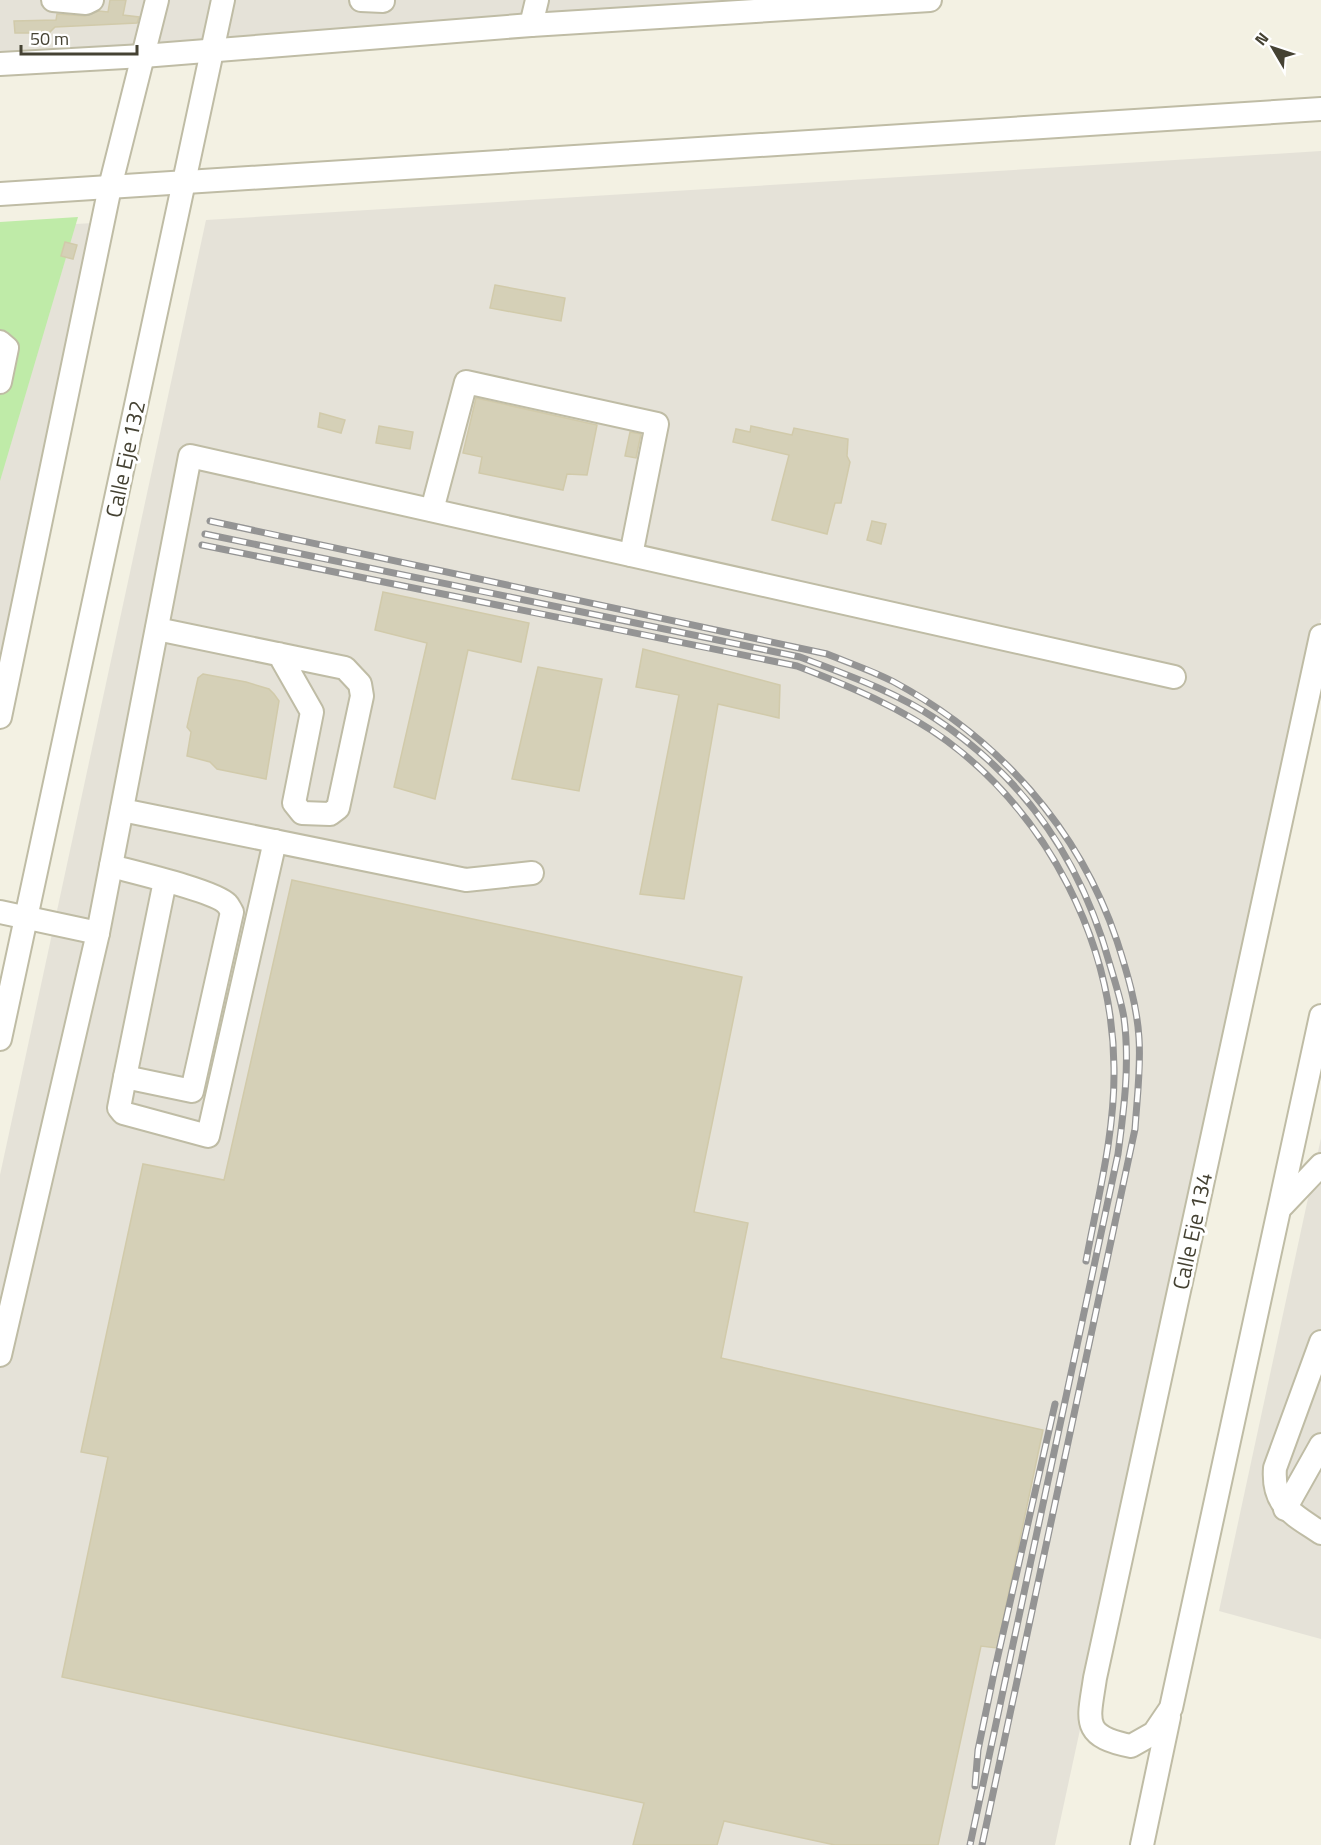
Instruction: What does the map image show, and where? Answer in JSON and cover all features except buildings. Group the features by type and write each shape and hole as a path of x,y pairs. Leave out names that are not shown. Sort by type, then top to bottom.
{"street":[{"path":"53,0 86,3 92,0"},
{"path":"0,717 110,187 157,0"},
{"path":"361,0 383,1"},
{"path":"531,25 537,0"},
{"path":"0,64 143,56 531,25 930,0"},
{"name":"Calle Eje 132","path":"0,1040 185,181 211,51 217,6"},
{"path":"0,194 1321,109"},
{"path":"0,342 7,348 0,382"},
{"path":"432,510 466,382 657,424 631,555"},
{"path":"0,1355 98,933 190,456 1174,677"},
{"path":"157,629 279,654 345,668 360,684 362,696 338,808 330,814 302,813 294,803 312,712 279,654"},
{"name":"Calle Eje 134","path":"1171,1708 1154,1733 1131,1746 1110,1742 1095,1732 1089,1722 1095,1678 1321,636"},
{"path":"122,810 466,880 532,873"},
{"path":"165,881 119,1108 123,1113 208,1136 275,841"},
{"path":"111,866 217,897 227,904 231,912 192,1091 125,1077"},
{"path":"0,912 98,933"},
{"name":"Calle Eje 134","path":"1142,1845 1321,1016"},
{"path":"1280,1209 1321,1165"},
{"path":"1321,1342 1275,1468 1274,1484 1285,1509 1321,1533"},
{"path":"1285,1509 1321,1444 1291,1424"}],"shaded area":[{"path":"0,0 930,0 0,59"},
{"path":"1321,151 1321,618 1055,1845 0,1845 0,1175 206,220"},
{"path":"94,223 0,661 0,228"},
{"path":"1321,1138 1321,1639 1219,1611"}],"green space":[{"path":"78,217 0,481 0,222"}],"railway":[{"path":"210,521 827,654 894,682 967,730 1030,790 1057,824 1081,861 1101,900 1117,941 1134,1001 1139,1049 1135,1129 982,1845"},
{"path":"205,534 800,657 904,700 936,719 968,743 997,768 1023,796 1046,826 1066,858 1084,892 1098,927 1121,1005 1126,1035 1124,1103 1118,1154 970,1845"},
{"path":"202,545 797,666 893,708 947,741 983,771 1016,806 1044,844 1068,885 1087,929 1102,974 1111,1021 1114,1092 1105,1165 1086,1261"},
{"path":"975,1786 978,1750 994,1673 1055,1404"}]}
